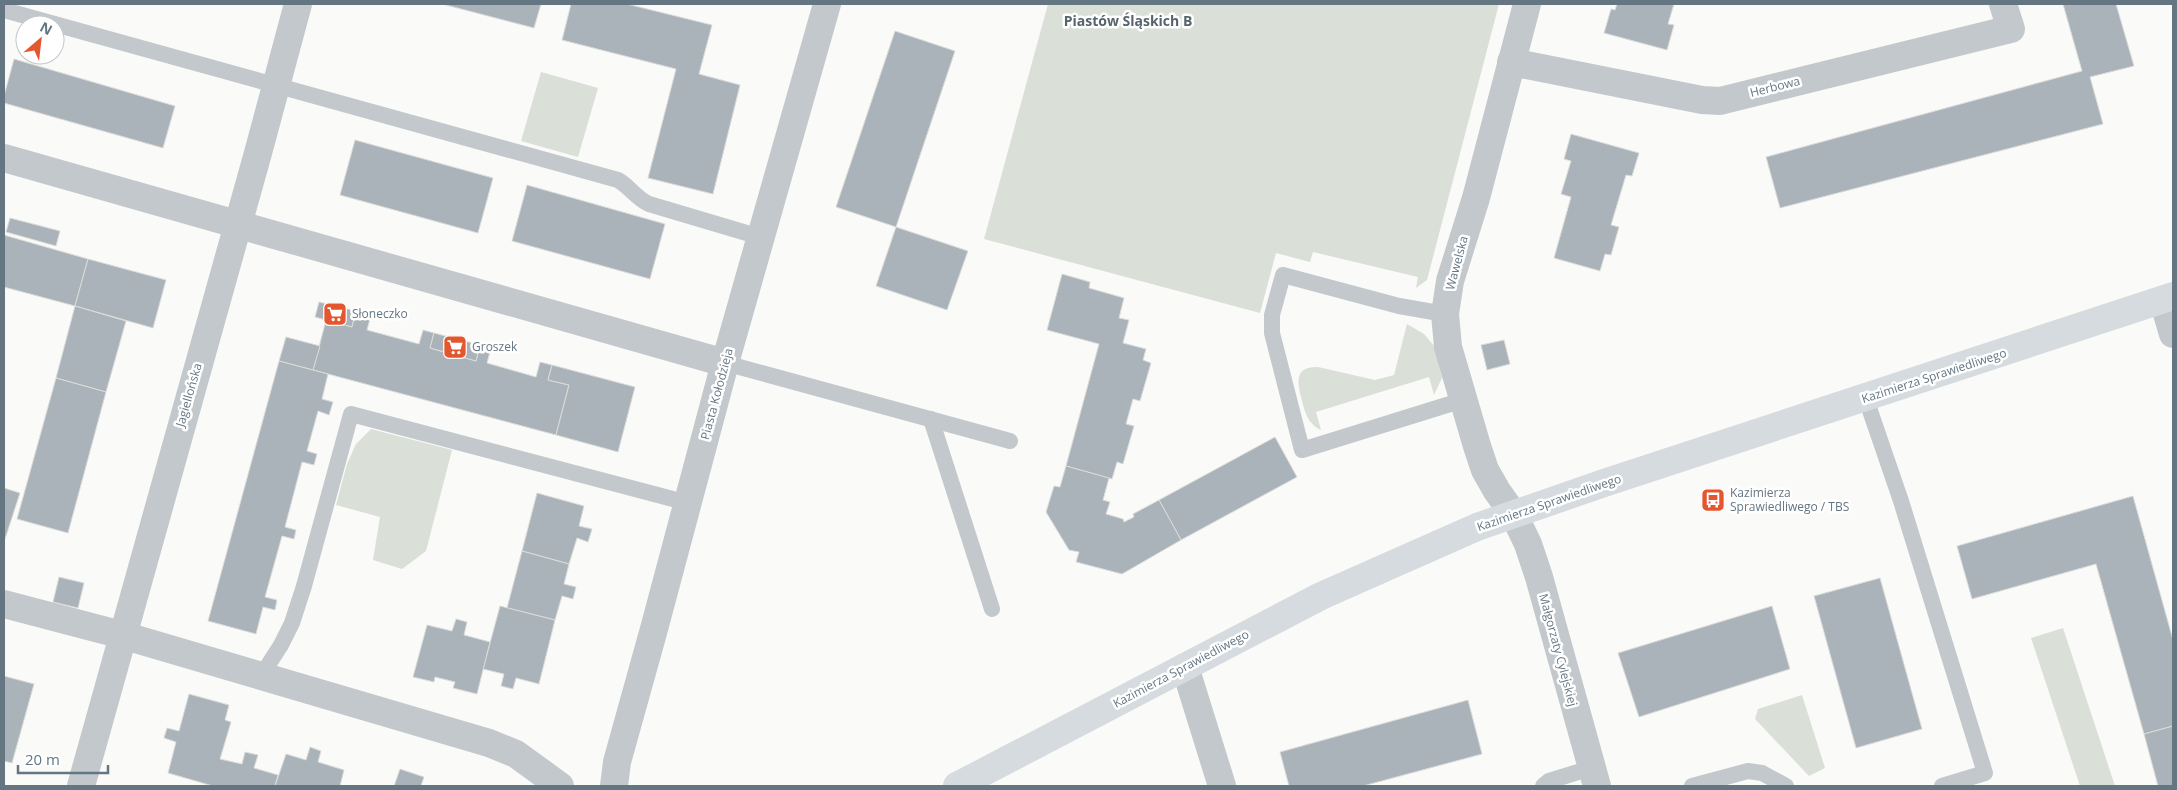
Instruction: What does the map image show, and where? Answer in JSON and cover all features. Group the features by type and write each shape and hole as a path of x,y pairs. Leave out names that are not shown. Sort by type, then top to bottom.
{"street":[{"name":"Jagiellońska","path":"81,786 298,4"},
{"name":"Piasta Kołodzieja","path":"614,786 616,762 760,237 827,4"},
{"name":"Wawelska","path":"1514,515 1485,470 1448,347 1445,314 1450,281 1476,198 1527,4"},
{"name":"Herbowa","path":"1511,62 1702,100 1720,101 2011,29 2003,4"},
{"path":"4,158 725,363"},
{"path":"2168,298 2173,334"},
{"name":"Kazimierza Sprawiedliwego","path":"957,786 1321,596 1477,527 1604,483 1866,399 2168,298"},
{"name":"Małgorzaty Cylejskiej","path":"1514,515 1528,544 1539,577 1594,777"},
{"path":"4,604 122,635 488,743 516,754 560,786"},
{"path":"1186,666 1222,786"}],"lane":[{"path":"4,10 618,180 627,185 639,200 760,237"},
{"path":"1445,314 1399,306 1283,275 1272,315 1272,333 1302,450 1463,400"},
{"path":"725,363 1010,442"},
{"path":"1866,399 1901,501 1985,773 1942,786"},
{"path":"261,676 281,645 292,623 351,414 688,504"},
{"path":"931,419 992,609"},
{"path":"1692,786 1748,771 1762,773 1786,786"},
{"path":"1543,786 1549,781 1594,777"}],"shaded area":[{"path":"1048,4 1499,4 1427,280 1416,288 1418,277 1313,252 1310,262 1276,253 1260,313 984,239"},
{"path":"541,72 598,88 578,157 521,141"},
{"path":"1407,324 1424,334 1435,347 1442,378 1434,395 1429,377 1316,412 1321,430 1316,427 1305,412 1300,391 1299,376 1301,372 1305,369 1318,367 1375,380 1394,375"},
{"path":"371,429 452,450 426,551 402,569 373,560 380,517 336,505 347,464 356,444"},
{"path":"2063,628 2115,786 2080,786 2031,638"},
{"path":"1802,695 1825,768 1809,776 1755,719 1758,709"}],"building":[{"path":"442,4 541,4 534,28"},
{"path":"571,4 627,4 712,25 699,74 740,85 713,194 648,178 676,69 562,40"},
{"path":"1617,4 1674,4 1668,24 1674,25 1667,50 1604,33 1611,9 1615,10"},
{"path":"2063,4 2116,4 2134,66 2090,77 2103,124 1780,208 1766,157 2082,71"},
{"path":"895,31 955,51 896,227 836,207"},
{"path":"14,59 15,65 35,65 175,106 163,148 4,103 4,96"},
{"path":"1571,134 1639,153 1632,176 1626,175 1611,225 1619,227 1611,255 1605,254 1600,271 1554,258 1571,197 1561,194 1571,161 1564,159"},
{"path":"355,140 493,178 478,233 340,195"},
{"path":"527,185 665,224 650,279 512,241"},
{"path":"10,218 60,231 56,246 6,232"},
{"path":"896,227 968,251 947,310 876,286"},
{"path":"4,235 88,259 75,306 4,287"},
{"path":"88,259 166,280 153,328 75,306"},
{"path":"1062,274 1090,282 1089,288 1124,298 1119,318 1129,320 1123,343 1146,349 1143,360 1151,363 1140,401 1133,399 1126,424 1134,426 1123,464 1117,462 1112,479 1066,466 1099,344 1047,330"},
{"name":"Słoneczko","path":"319,302 356,311 352,327 315,317"},
{"path":"75,306 126,321 106,392 56,378"},
{"path":"356,311 371,315 367,330 419,344 423,330 434,333 430,348 476,361 480,345 491,348 487,363 536,377 540,362 552,365 548,380 569,385 556,435 313,370 326,320 352,327"},
{"name":"Groszek","path":"434,333 480,345 476,361 430,348"},
{"path":"286,337 320,346 313,370 279,361"},
{"path":"1504,340 1510,364 1487,370 1481,345"},
{"path":"279,361 328,374 322,399 333,402 329,415 318,411 307,451 317,454 314,465 302,462 285,527 296,530 294,539 282,536 265,597 277,600 275,610 263,607 256,634 208,621"},
{"path":"552,365 635,387 618,452 556,435 569,385 548,380"},
{"path":"56,378 106,392 68,533 17,519"},
{"path":"1275,437 1297,477 1181,540 1159,500"},
{"path":"1066,466 1109,478 1103,500 1110,502 1106,514 1123,519 1124,522 1134,517 1133,514 1159,500 1181,540 1122,574 1076,562 1079,552 1069,550 1046,512 1054,486 1060,487"},
{"path":"4,488 20,493 5,539 4,539"},
{"path":"537,493 584,506 579,526 592,529 588,542 577,538 569,564 522,551"},
{"path":"2133,496 2173,640 2173,726 2144,734 2096,564 1972,599 1957,546"},
{"path":"522,551 569,564 564,584 576,587 573,599 562,596 555,620 507,608"},
{"path":"59,577 84,583 78,608 53,602"},
{"path":"1880,578 1922,729 1856,748 1814,596"},
{"path":"500,606 555,620 539,684 516,678 513,689 501,686 504,674 483,669"},
{"path":"1772,606 1790,669 1639,717 1618,653"},
{"path":"456,619 467,622 464,635 490,642 477,694 453,688 455,682 435,677 434,682 413,677 427,625 452,631"},
{"path":"4,676 34,684 12,763 4,761"},
{"path":"189,694 229,705 225,720 231,722 220,759 242,764 245,752 258,755 254,768 278,775 275,786 213,786 168,773 176,742 164,738 167,728 179,731"},
{"path":"1468,700 1482,754 1363,786 1289,786 1280,752"},
{"path":"2173,726 2173,786 2158,786 2144,734"},
{"path":"310,747 321,751 318,762 344,770 340,786 275,786 286,754 306,760"},
{"path":"400,769 424,777 421,786 394,786"}],"place":[{"name":"Słoneczko","path":"335,314"},
{"name":"Groszek","path":"455,347"},
{"name":"Kazimierza Sprawiedliwego / TBS","path":"1713,500"}],"district":[{"name":"Piastów Śląskich B","path":"1128,21"}]}
